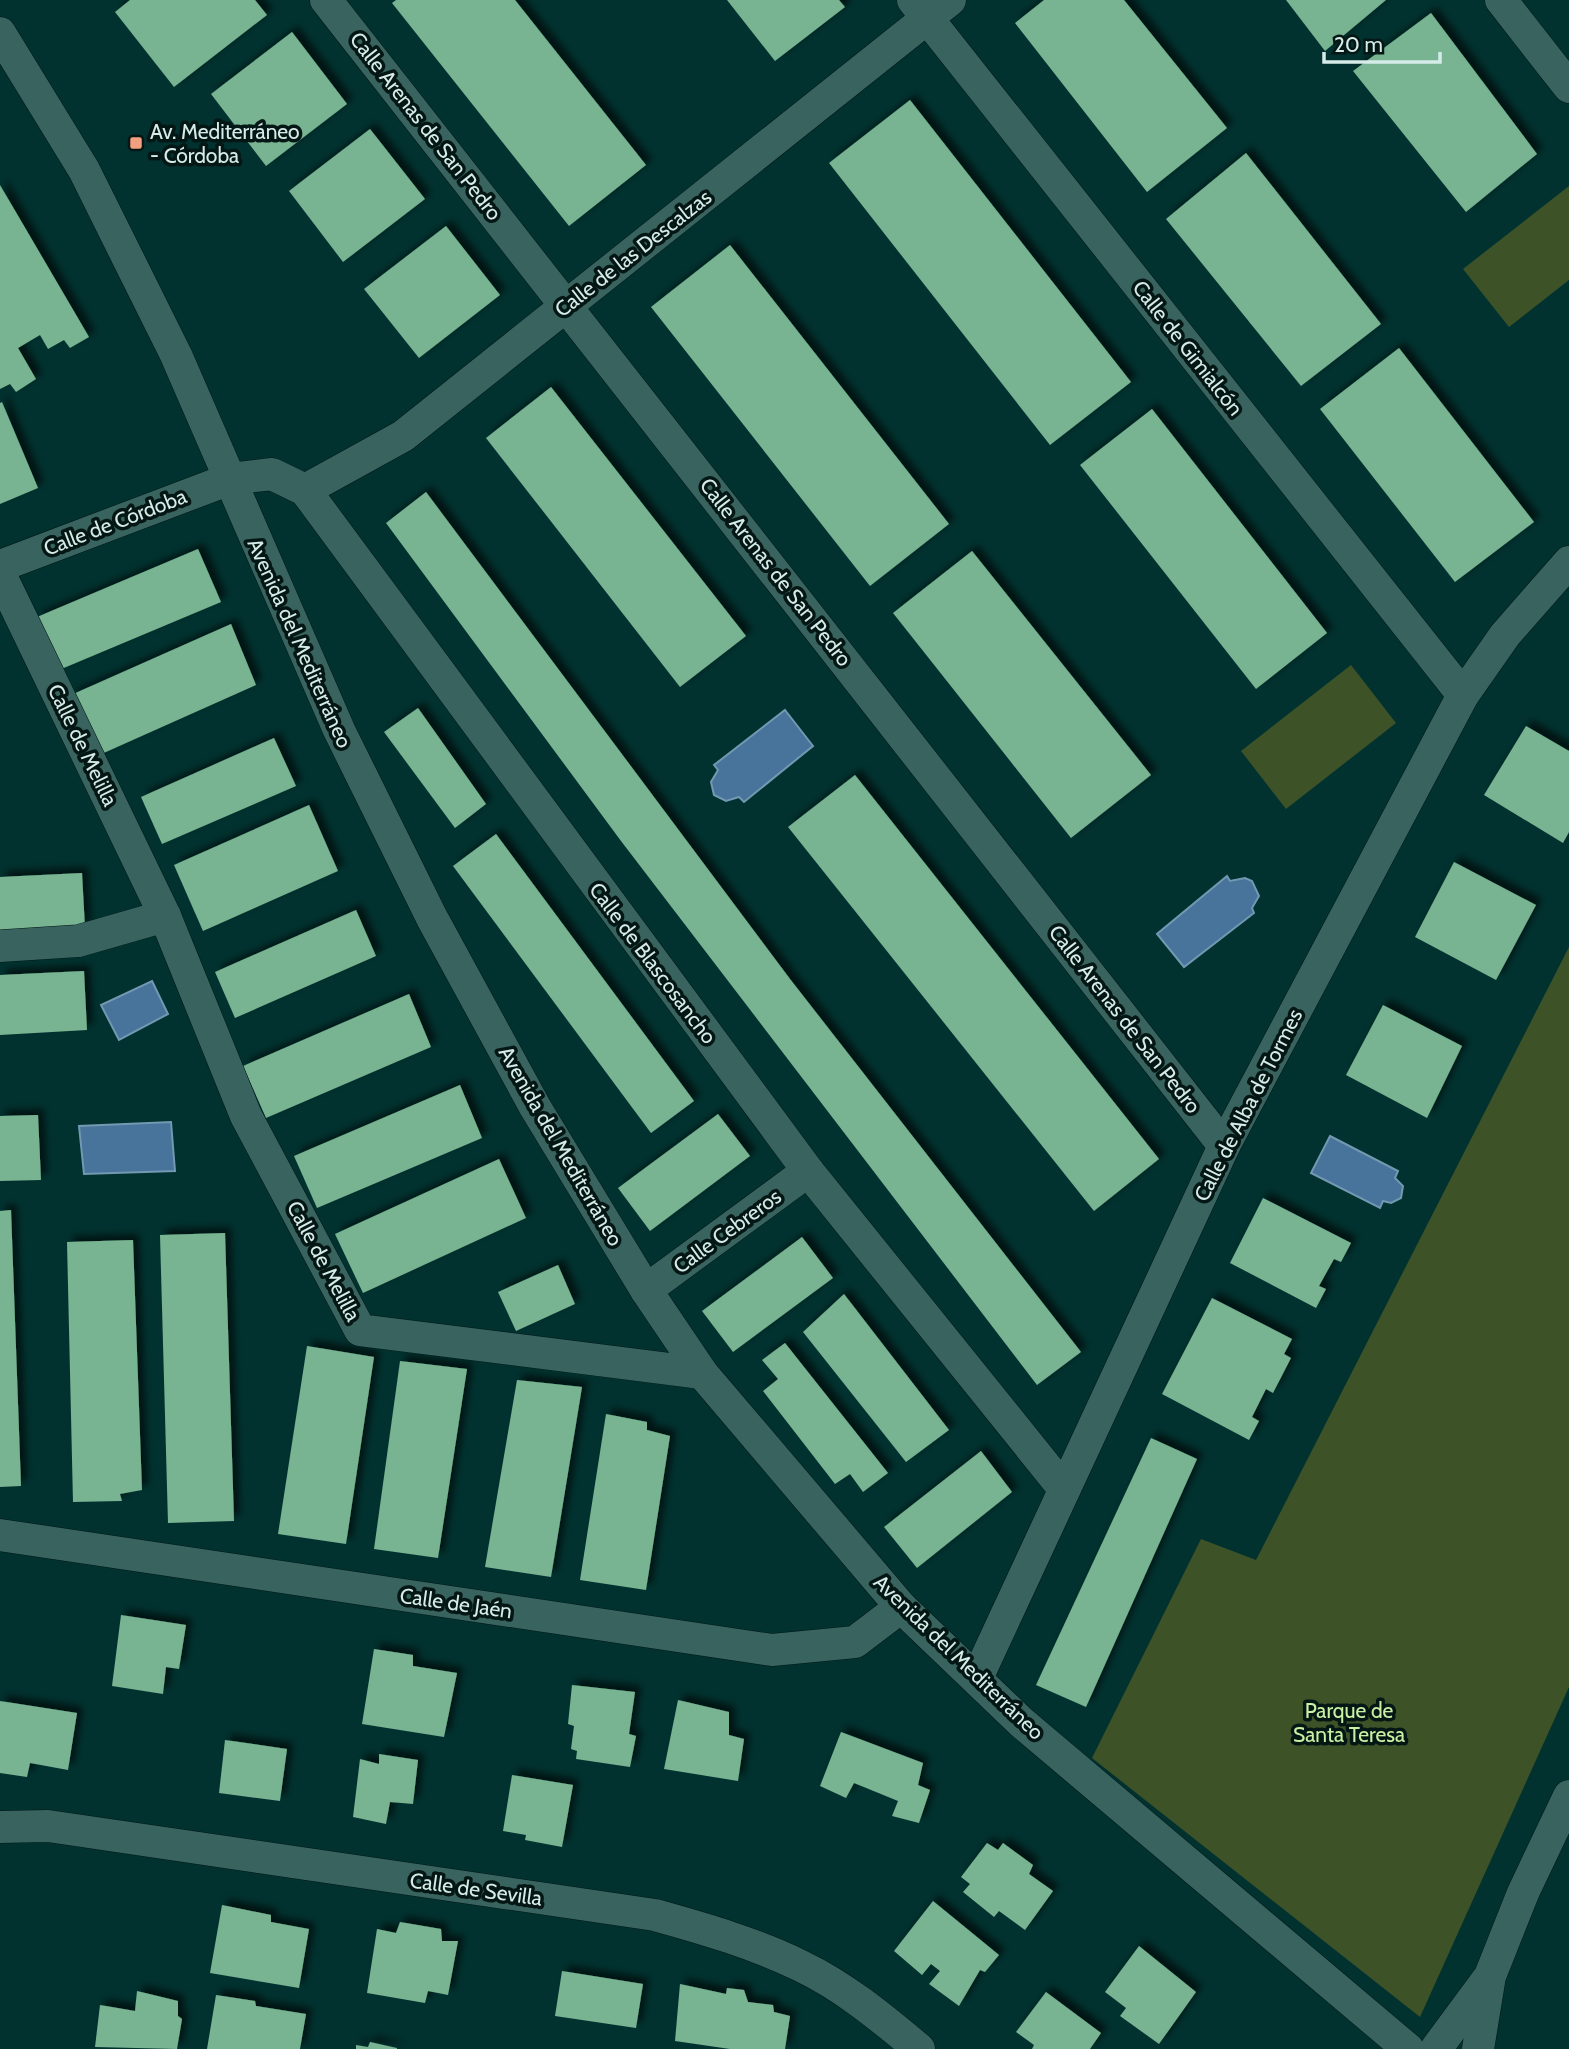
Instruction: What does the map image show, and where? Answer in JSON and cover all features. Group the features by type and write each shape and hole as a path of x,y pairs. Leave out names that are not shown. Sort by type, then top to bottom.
{"street":[{"name":"Calle Arenas de San Pedro","path":"327,0 1224,1146"},
{"path":"1501,0 1569,87"},
{"name":"Calle de las Descalzas","path":"305,489 403,436 568,306 930,6"},
{"name":"Calle de Gimialcón","path":"930,6 1463,695"},
{"name":"Avenida del Mediterráneo","path":"0,33 84,170 176,355 339,730 432,918 535,1107 646,1290 702,1373 901,1607 1021,1722 1408,2049"},
{"name":"Calle de Blascosancho","path":"230,479 272,474 305,489 808,1171 1064,1489"},
{"name":"Calle de Córdoba","path":"0,566 230,479"},
{"name":"Calle de Alba de Tormes","path":"976,1678 1224,1146 1463,695 1505,635 1569,562"},
{"name":"Calle de Melilla","path":"0,574 165,916 246,1116 360,1330 702,1373"},
{"path":"0,946 78,941 165,916"},
{"name":"Calle Cebreros","path":"646,1290 808,1171"},
{"name":"Calle de Jaén","path":"0,1535 772,1650 855,1642 901,1607"},
{"path":"1478,2049 1490,1976 1523,1893 1569,1796"},
{"name":"Calle de Sevilla","path":"0,1827 48,1826 655,1915 728,1935 803,1966 869,2008 919,2049"},
{"path":"1436,2049 1490,1976"}],"green space":[{"path":"1569,186 1569,280 1509,327 1463,269"},
{"path":"1351,665 1396,723 1286,809 1241,751"},
{"name":"Parque de Santa Teresa","path":"1569,947 1569,1687 1420,2017 1092,1758 1201,1539 1256,1560"}],"water":[{"path":"785,710 813,746 744,802 739,797 726,801 714,795 711,782 718,770 714,765"},
{"path":"1227,876 1230,881 1245,878 1252,881 1259,896 1252,908 1254,913 1184,967 1157,934"},
{"path":"152,981 168,1014 119,1040 101,1005"},
{"path":"171,1122 175,1171 84,1174 79,1126"},
{"path":"1330,1136 1398,1171 1395,1178 1403,1186 1401,1198 1391,1203 1383,1201 1380,1208 1311,1173"}],"building":[{"path":"130,0 255,0 267,15 174,87 115,12"},
{"path":"396,0 515,0 646,165 569,226 392,3"},
{"path":"727,0 839,0 845,7 775,61"},
{"path":"1044,0 1124,0 1227,128 1147,192 1015,23"},
{"path":"1286,0 1386,0 1325,51"},
{"path":"1431,13 1537,154 1466,212 1353,71"},
{"path":"292,32 347,104 266,166 211,94"},
{"path":"910,100 1131,382 1050,445 829,163"},
{"path":"370,129 425,199 343,262 289,191"},
{"path":"1246,153 1381,324 1301,386 1166,219"},
{"path":"0,185 89,337 70,348 64,340 48,349 40,335 18,348 36,379 16,392 10,384 0,389"},
{"path":"446,226 500,295 419,358 364,289"},
{"path":"730,245 949,524 870,586 651,307"},
{"path":"1399,348 1534,522 1455,582 1320,409"},
{"path":"551,387 746,636 680,687 486,438"},
{"path":"2,402 38,488 0,504 0,403"},
{"path":"1152,409 1327,633 1256,689 1080,465"},
{"path":"426,492 790,979 1081,1352 1037,1385 621,841 386,523"},
{"path":"198,549 221,602 59,670 37,617"},
{"path":"972,551 1151,775 1071,838 893,613"},
{"path":"231,624 256,685 97,756 71,695"},
{"path":"418,708 486,804 455,828 384,732"},
{"path":"1526,726 1569,751 1569,832 1563,843 1484,795"},
{"path":"274,738 296,786 162,844 141,797"},
{"path":"855,775 1159,1159 1094,1211 788,827"},
{"path":"309,805 338,871 203,931 174,865"},
{"path":"496,834 694,1101 651,1133 453,866"},
{"path":"1454,862 1536,905 1496,980 1415,937"},
{"path":"82,873 85,928 0,932 0,877"},
{"path":"356,910 376,956 235,1018 215,972"},
{"path":"84,971 87,1030 0,1035 0,975"},
{"path":"409,994 431,1047 266,1118 243,1066"},
{"path":"1383,1005 1462,1046 1427,1118 1346,1075"},
{"path":"460,1085 482,1138 317,1208 294,1156"},
{"path":"718,1114 750,1156 650,1231 618,1188"},
{"path":"38,1115 41,1180 0,1181 0,1116"},
{"path":"499,1159 526,1218 363,1293 335,1234"},
{"path":"1263,1198 1351,1243 1341,1262 1334,1259 1319,1286 1326,1289 1316,1308 1230,1263"},
{"path":"11,1210 21,1486 0,1487 0,1211"},
{"path":"225,1233 234,1521 168,1523 160,1235"},
{"path":"802,1237 833,1278 733,1352 702,1311"},
{"path":"133,1240 142,1490 120,1494 122,1501 73,1502 67,1242"},
{"path":"558,1265 575,1304 516,1331 498,1292"},
{"path":"844,1294 949,1430 906,1462 803,1332"},
{"path":"1212,1298 1292,1339 1284,1354 1291,1358 1273,1393 1266,1389 1252,1417 1259,1421 1249,1440 1162,1394"},
{"path":"785,1343 888,1473 863,1492 850,1474 835,1484 763,1391 778,1379 762,1360"},
{"path":"307,1346 374,1357 346,1544 278,1534"},
{"path":"400,1361 467,1369 438,1558 374,1549"},
{"path":"517,1380 582,1387 551,1577 485,1567"},
{"path":"606,1414 647,1422 647,1430 670,1436 646,1590 580,1580"},
{"path":"1151,1438 1197,1459 1086,1707 1036,1685"},
{"path":"981,1451 1012,1492 917,1568 884,1527"},
{"path":"121,1615 186,1625 179,1669 166,1667 163,1694 112,1686"},
{"path":"374,1649 413,1655 413,1666 457,1673 444,1737 362,1724"},
{"path":"572,1685 635,1692 629,1734 636,1736 630,1767 576,1759 577,1751 571,1749 574,1726 568,1724"},
{"path":"678,1700 729,1712 729,1735 744,1739 738,1781 664,1769"},
{"path":"0,1701 77,1713 68,1770 30,1763 27,1777 0,1773"},
{"path":"841,1732 923,1763 918,1785 930,1790 919,1823 892,1816 898,1801 854,1783 846,1798 820,1786"},
{"path":"225,1740 287,1749 280,1801 219,1793"},
{"path":"379,1754 418,1760 413,1804 390,1802 386,1824 353,1817 360,1759 379,1764"},
{"path":"512,1775 573,1785 562,1847 525,1840 526,1835 503,1831"},
{"path":"987,1843 998,1850 1003,1843 1033,1865 1029,1874 1053,1891 1025,1930 999,1911 994,1917 963,1892 970,1884 961,1877"},
{"path":"933,1901 999,1955 985,1972 980,1970 959,2006 929,1984 940,1971 931,1964 922,1975 894,1951"},
{"path":"222,1905 271,1915 271,1922 309,1929 299,1988 210,1973"},
{"path":"400,1922 441,1929 442,1941 458,1941 448,1995 428,1991 425,2003 367,1993 377,1929 396,1933"},
{"path":"1139,1946 1196,1992 1159,2044 1120,2016 1126,2008 1105,1992"},
{"path":"562,1971 643,1984 636,2028 555,2016"},
{"path":"680,1984 726,1994 727,1988 744,1990 748,2002 773,2005 774,2012 790,2016 785,2049 730,2049 675,2041"},
{"path":"137,1991 178,2001 178,2016 182,2019 177,2049 95,2047 100,2005 135,2011"},
{"path":"1046,1992 1101,2033 1090,2049 1032,2049 1034,2045 1016,2032"},
{"path":"216,1995 255,2001 256,2006 306,2014 300,2049 207,2049"},
{"path":"370,2042 397,2049 356,2049 356,2045 368,2047"}],"place":[{"name":"Av. Mediterráneo - Córdoba","path":"136,143"}]}
